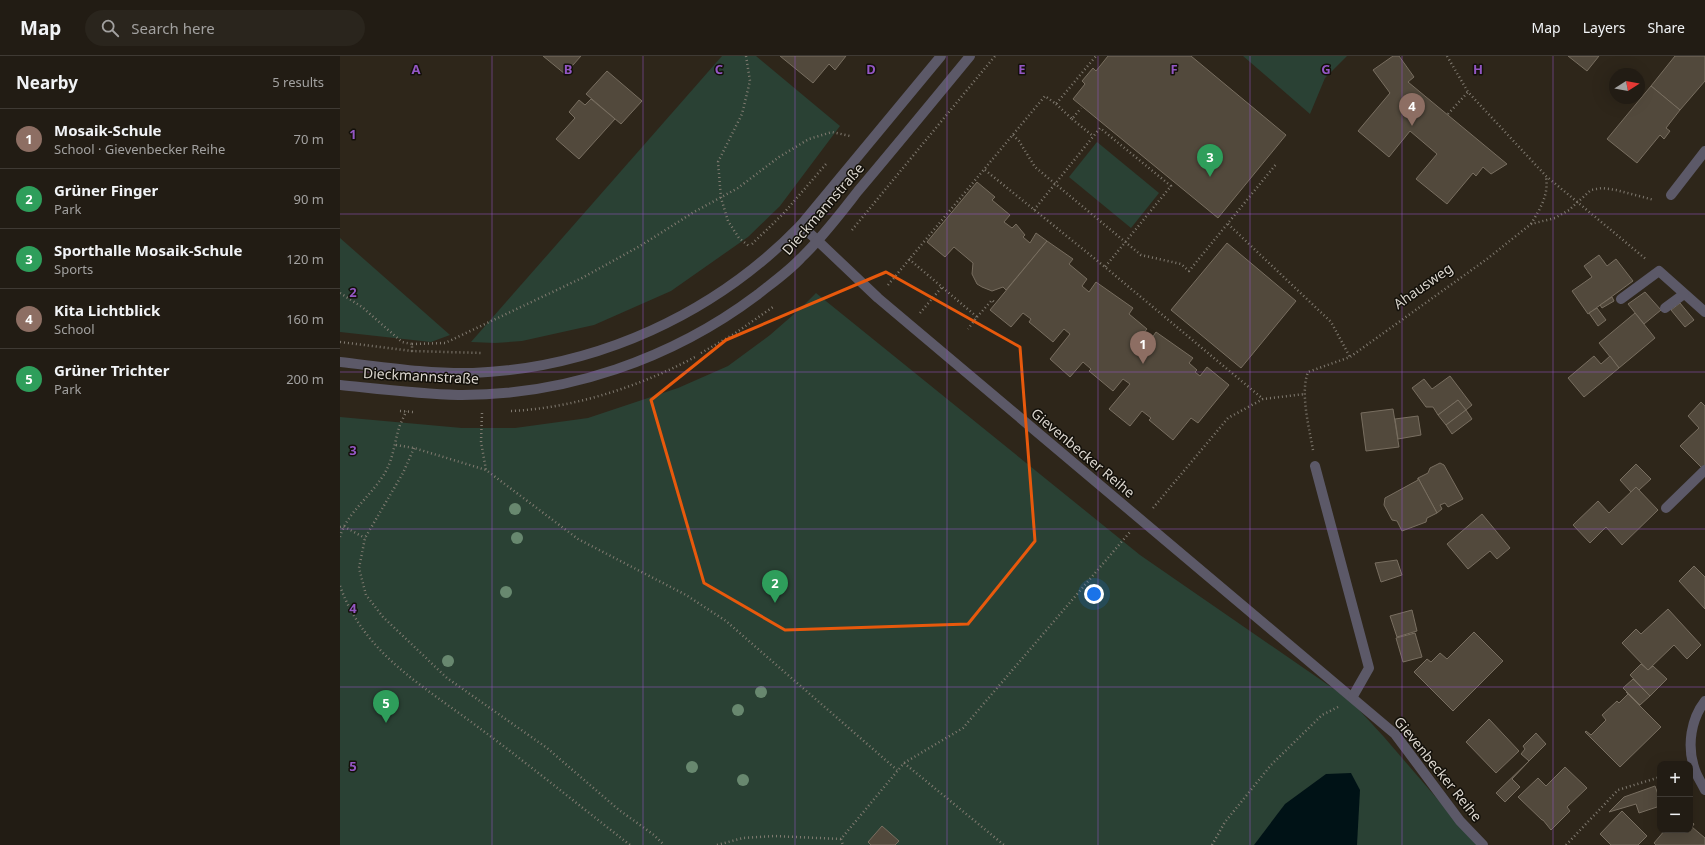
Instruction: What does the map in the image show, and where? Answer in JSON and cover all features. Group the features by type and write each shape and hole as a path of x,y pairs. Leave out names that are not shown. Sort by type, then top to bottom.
{"street":[{"name":"Dieckmannstraße","path":"340,362 411,370 472,373 543,364 603,350 657,328 703,305 733,285 763,261 801,225 941,56"},
{"name":"Dieckmannstraße","path":"340,385 424,393 476,394 531,389 581,380 600,374 660,352 718,323 778,278 801,258 970,56"},
{"path":"1671,195 1705,151"},
{"name":"Gievenbecker Reihe","path":"801,225 878,298 909,325 1141,521 1353,696 1395,734 1460,821 1483,845"},
{"path":"1621,299 1659,271 1705,312"},
{"path":"1665,308 1684,294"},
{"path":"1315,466 1369,668 1353,696"},
{"path":"1666,508 1705,470"},
{"path":"1705,701 1698,711 1690,741 1694,767 1705,790"}],"path":[{"path":"746,56 750,82 742,114 718,162 721,198 728,220 739,238 750,246"},
{"path":"831,253 854,228 996,56"},
{"path":"1056,104 1096,56"},
{"path":"1447,56 1468,92 1546,176 1659,271"},
{"path":"1448,114 1468,92"},
{"path":"878,298 1045,96 1093,136"},
{"path":"1072,119 1081,108"},
{"path":"1034,210 1100,128 1171,186 1105,267"},
{"path":"845,142 855,130"},
{"path":"340,293 362,307 402,342 412,344 445,343 582,278 640,246 694,212 738,188 779,157 809,138 832,132 850,136"},
{"path":"1013,136 1019,141 1035,167 1141,255 1181,264 1189,271 1277,163"},
{"path":"745,251 783,214 831,158"},
{"path":"985,170 1105,267 1263,399"},
{"name":"Ahausweg","path":"1305,394 1308,372 1350,357 1486,259 1531,224 1546,194 1546,176"},
{"name":"Ahausweg","path":"1531,224 1555,218 1570,210 1591,190 1602,188 1616,190 1661,201 1671,195"},
{"path":"1228,224 1331,322 1350,357"},
{"path":"909,260 977,317"},
{"path":"909,325 942,288"},
{"path":"968,329 992,300 995,303"},
{"path":"340,342 412,350 457,353 487,352"},
{"path":"412,344 412,350"},
{"path":"841,839 904,763 963,728 1228,418 1263,399 1305,394 1315,466"},
{"path":"340,537 341,527 370,494 387,470 396,445 400,424 406,411"},
{"path":"482,413 481,442 486,470"},
{"path":"396,445 414,448 486,470 578,539 686,595 726,621 897,770"},
{"path":"414,448 403,473 365,538 359,568 366,595 383,617 447,678 547,748 619,810 654,835 664,845"},
{"path":"341,527 365,538"},
{"path":"340,586 345,601 363,632 401,671 482,729 630,845"},
{"path":"1212,845 1224,822 1271,765 1322,715 1335,709 1353,696"},
{"path":"904,763 1004,845"},
{"path":"1566,845 1618,790 1657,779"},
{"path":"717,845 743,838 774,836 841,839"},
{"path":"841,839 843,845"}],"highlighted area":[{"path":"886,272 1020,347 1035,541 968,624 785,630 704,583 651,400 726,340"}],"green space":[{"path":"722,56 756,56 840,126 780,206 748,237 671,291 594,325 522,341 495,343 471,342"},
{"path":"1243,56 1347,56 1325,78 1310,114"},
{"path":"1097,142 1159,193 1131,228 1069,177"},
{"path":"340,238 450,335 431,342 340,332"},
{"path":"816,293 1140,555 1350,700 1477,845 340,845 340,417 462,428 515,428 588,418 678,388 728,366 770,335"}],"shaded area":[{"path":"1351,773 1360,790 1357,845 1254,845 1285,804 1326,774"}],"building":[{"path":"543,56 581,56 565,74"},
{"path":"780,56 846,56 835,70 829,64 813,83"},
{"path":"1108,56 1191,56 1286,135 1218,218 1073,99 1085,84 1082,81 1093,68 1096,71"},
{"path":"1393,56 1399,56 1414,77 1408,82 1507,164 1491,174 1483,167 1476,176 1473,173 1447,204 1416,179 1437,154 1410,131 1389,157 1358,131 1390,93 1373,70"},
{"path":"1568,56 1599,56 1587,71"},
{"path":"1675,56 1705,56 1705,81 1680,110 1651,86"},
{"path":"607,71 642,101 621,124 586,94"},
{"path":"1651,86 1680,110 1666,128 1670,131 1664,139 1660,135 1637,163 1607,139 1636,104 1645,104 1645,93"},
{"path":"591,99 615,119 579,159 556,139 575,118 569,112 579,100 585,105"},
{"path":"977,182 995,197 992,200 1010,215 1004,222 1012,228 1016,224 1025,235 1023,237 1030,243 1036,233 1047,241 1006,290 1003,287 992,291 977,284 972,274 973,263 954,247 945,257 927,242"},
{"path":"1047,241 1073,259 1069,264 1087,279 1082,286 1089,292 1096,282 1133,308 1129,314 1147,329 1141,336 1149,342 1156,332 1193,358 1189,363 1197,370 1195,372 1200,376 1207,367 1229,385 1198,423 1191,418 1173,440 1149,420 1151,418 1142,411 1130,426 1109,409 1130,384 1123,379 1113,391 1089,371 1091,369 1083,362 1070,377 1050,359 1070,334 1064,329 1053,342 1029,322 1031,319 1023,313 1011,327 990,310"},
{"path":"1227,243 1296,301 1241,368 1171,310"},
{"path":"1599,255 1607,266 1616,259 1633,281 1588,314 1572,291 1592,277 1584,266"},
{"path":"1645,292 1661,310 1644,324 1628,304"},
{"path":"1612,297 1614,301 1602,308 1600,305"},
{"path":"1680,303 1694,320 1685,327 1671,310"},
{"path":"1597,308 1606,320 1598,326 1589,313"},
{"path":"1635,313 1655,338 1619,368 1599,343"},
{"path":"1594,356 1601,364 1610,356 1619,368 1584,397 1568,378"},
{"path":"1450,376 1472,405 1466,410 1458,400 1438,415 1433,407 1426,407 1412,388 1424,379 1432,389"},
{"path":"1458,400 1466,410 1446,425 1438,415"},
{"path":"1701,402 1705,406 1705,465 1702,468 1680,446 1699,428 1688,416"},
{"path":"1393,409 1399,447 1366,451 1361,413"},
{"path":"1466,410 1472,419 1452,434 1446,425"},
{"path":"1418,416 1421,435 1398,439 1395,419"},
{"path":"1440,463 1444,465 1463,499 1448,507 1445,503 1440,505 1442,509 1437,513 1418,478 1428,473 1430,468"},
{"path":"1636,464 1651,479 1639,490 1636,487 1631,492 1620,480"},
{"path":"1418,478 1437,513 1427,518 1426,522 1402,531 1397,521 1392,520 1384,505 1385,498 1418,480"},
{"path":"1636,487 1658,510 1622,545 1606,527 1590,543 1573,525 1598,501 1609,513"},
{"path":"1482,514 1510,548 1497,559 1490,551 1468,569 1447,544"},
{"path":"1397,560 1402,575 1381,582 1375,563"},
{"path":"1694,566 1705,577 1705,609 1679,581"},
{"path":"1668,609 1701,645 1687,659 1674,645 1648,670 1622,643 1636,629 1641,634"},
{"path":"1412,610 1417,631 1397,637 1390,616"},
{"path":"1474,632 1503,661 1453,711 1414,672 1427,659 1431,662 1440,653 1447,659"},
{"path":"1415,633 1422,657 1403,662 1396,638"},
{"path":"1641,664 1648,670 1653,666 1667,679 1650,696 1630,675"},
{"path":"1633,679 1650,696 1640,705 1623,688"},
{"path":"1628,694 1661,727 1620,767 1585,732 1586,731 1591,735 1606,720 1602,715 1617,701 1619,703"},
{"path":"1489,719 1519,751 1496,773 1466,742"},
{"path":"1536,733 1546,744 1529,761 1521,754 1525,749 1523,746"},
{"path":"1529,761 1512,779 1520,787 1505,802 1496,793"},
{"path":"1565,767 1587,788 1567,807 1570,811 1551,830 1543,820 1518,797 1538,778 1546,786"},
{"path":"1655,786 1657,792 1657,807 1639,813 1636,804 1609,812 1624,797"},
{"path":"1622,811 1647,836 1638,845 1611,845 1600,834"},
{"path":"882,826 899,841 895,845 871,845 868,842"},
{"path":"1693,828 1705,838 1705,845 1656,845 1654,843 1662,833 1693,833"}],"place":[{"name":"Kita Lichtblick","path":"1412,126"},
{"name":"Sporthalle Mosaik-Schule","path":"1210,177"},
{"name":"Mosaik-Schule","path":"1143,364"},
{"name":"Grüner Finger","path":"775,603"},
{"name":"Grüner Trichter","path":"386,723"}]}
